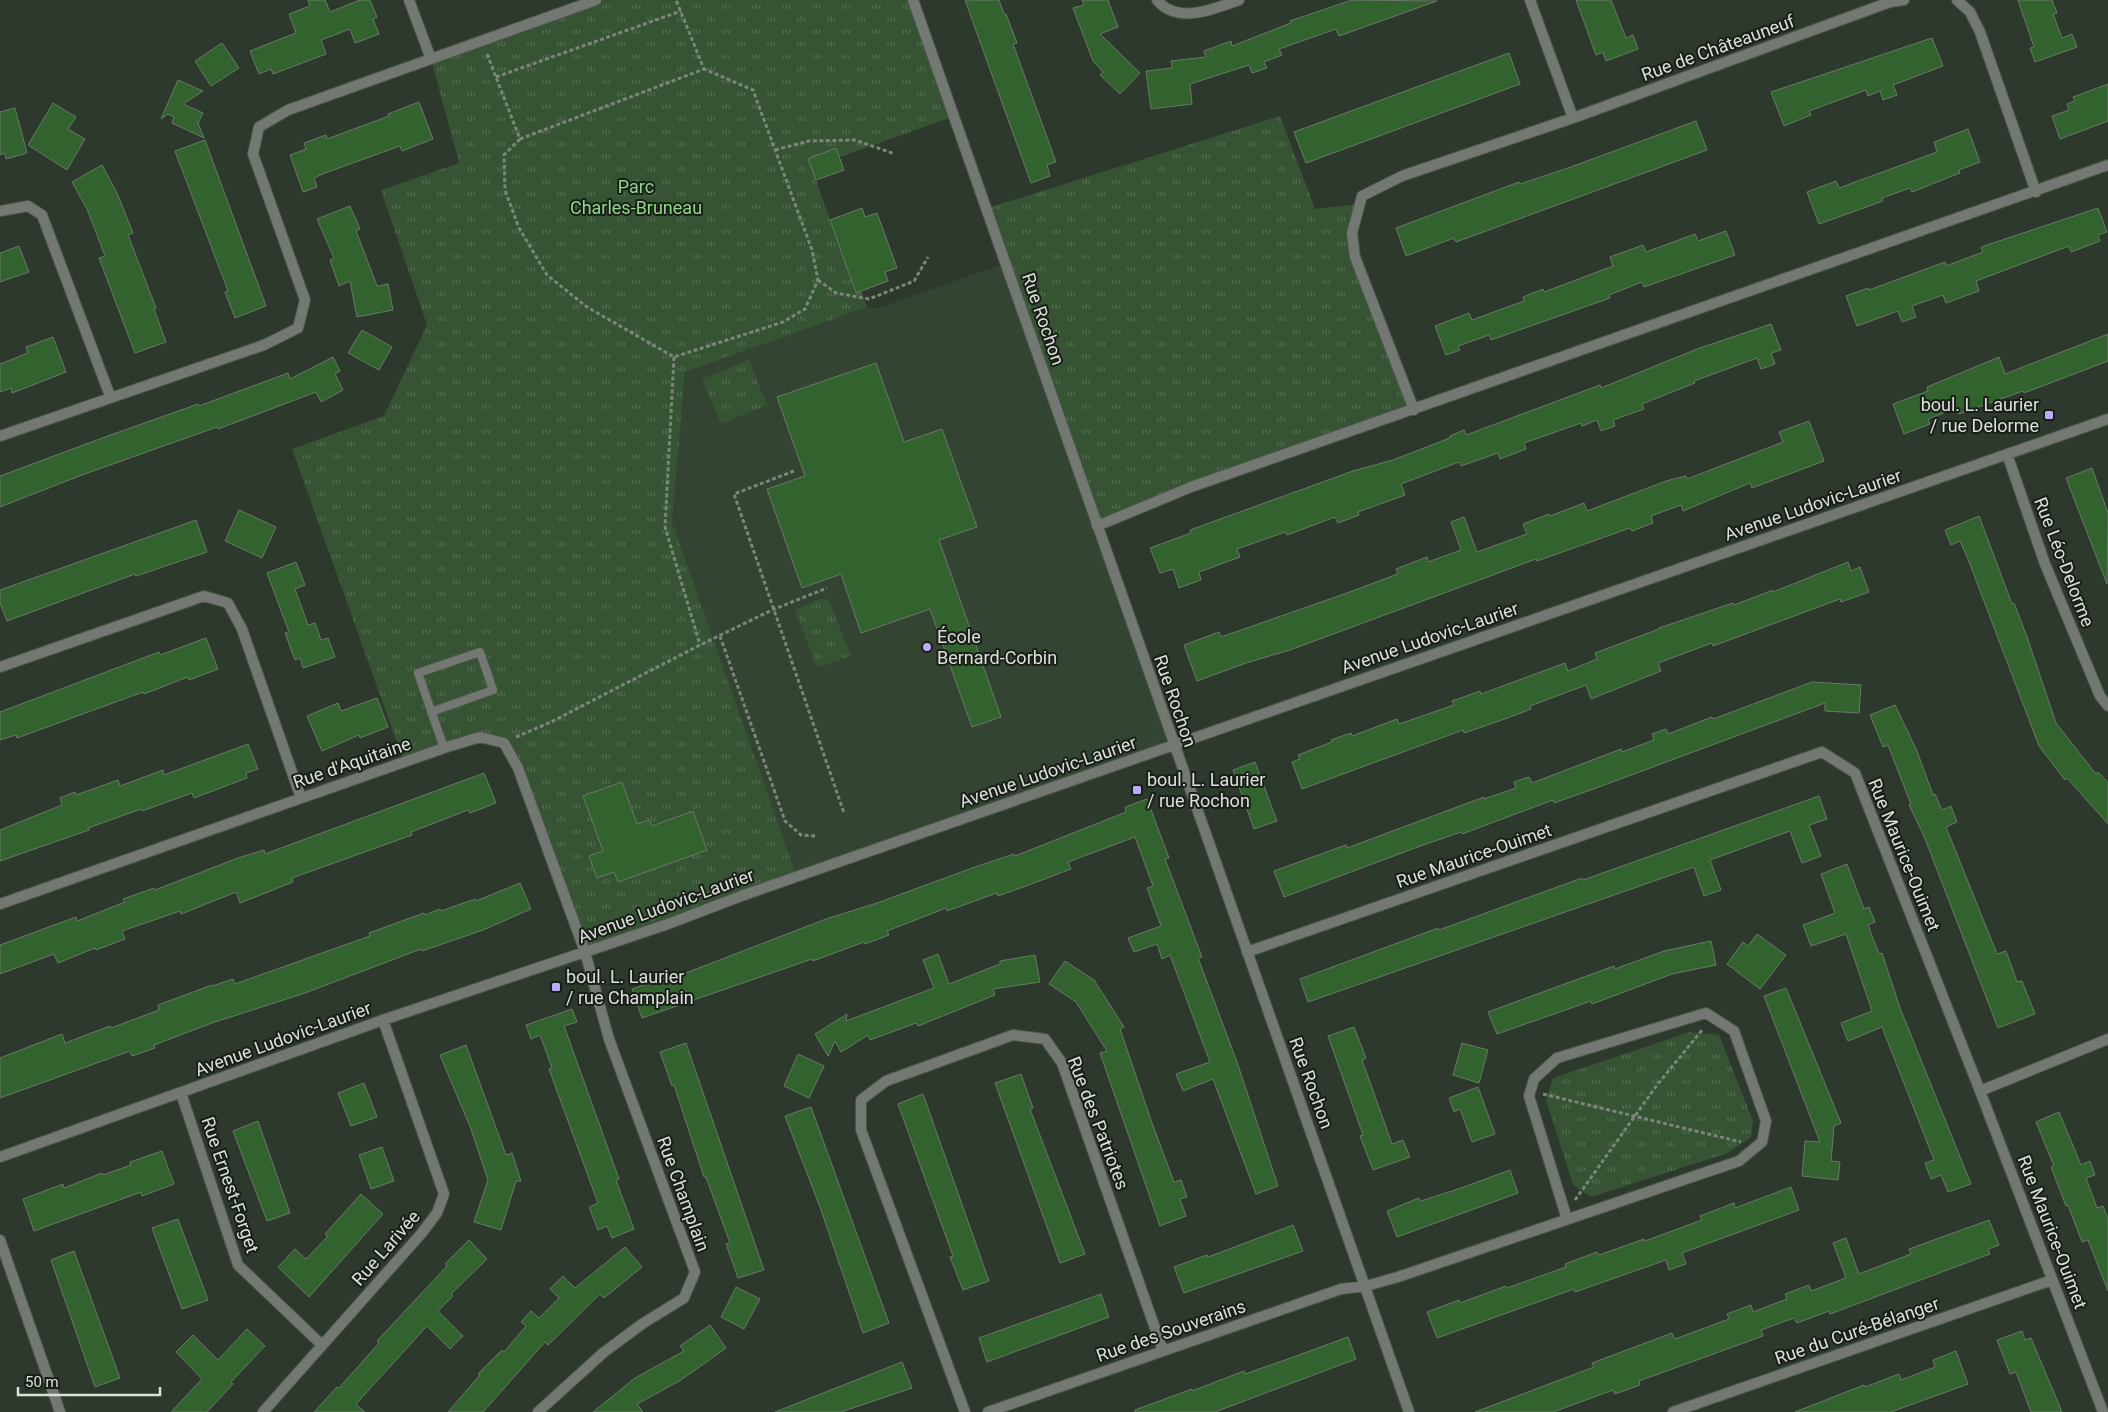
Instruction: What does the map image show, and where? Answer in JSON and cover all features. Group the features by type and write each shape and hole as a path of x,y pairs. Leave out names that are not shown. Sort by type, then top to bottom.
{"street":[{"path":"409,0 431,59"},
{"path":"0,436 110,396 264,345 298,328 305,300 253,154 259,127 288,110 596,0"},
{"name":"Rue Rochon","path":"913,0 1409,1412"},
{"path":"1157,0 1163,7 1183,15 1239,0"},
{"path":"1530,0 1573,118"},
{"name":"Rue de Châteauneuf","path":"1414,410 1355,257 1352,233 1362,196 1402,176 1573,118 1890,2 1904,0"},
{"path":"1957,0 1970,12 1980,32 2036,192"},
{"path":"1097,526 1191,487 2108,166"},
{"path":"0,211 28,206 42,215 110,396"},
{"name":"Avenue Ludovic-Laurier","path":"0,1157 383,1020 585,952 1173,744 2108,419"},
{"name":"Rue Léo-Delorme","path":"2008,454 2045,564 2100,696 2108,706"},
{"path":"0,667 204,596 228,602 242,629 301,798"},
{"name":"Rue d'Aquitaine","path":"0,904 444,748 480,737 504,743"},
{"path":"504,743 518,768 585,952"},
{"name":"Rue Maurice-Ouimet","path":"1247,952 1822,752 1855,773 2103,1412"},
{"name":"Rue Champlain","path":"538,1412 603,1353 642,1324 684,1298 695,1272 609,1039 585,952"},
{"path":"1567,1220 1529,1096 1534,1079 1557,1058 1706,1013 1734,1031 1766,1120 1762,1142 1757,1146"},
{"name":"Rue Larivée","path":"263,1412 421,1234 437,1213 444,1194 383,1020"},
{"name":"Rue des Patriotes","path":"965,1412 861,1130 861,1100 886,1080 1012,1035 1045,1039 1062,1063 1163,1351"},
{"path":"1980,1091 2108,1039"},
{"name":"Rue Ernest-Forget","path":"181,1093 238,1265 322,1345"},
{"name":"Rue des Souverains","path":"988,1412 1341,1289 1366,1286 1739,1161 1757,1146"},
{"path":"0,1240 60,1412"},
{"name":"Rue du Curé-Bélanger","path":"1673,1412 2052,1280"}],"lane":[{"path":"431,712 493,690 480,652 418,674 431,712 444,748"}],"path":[{"path":"676,0 704,69"},
{"path":"496,77 681,11"},
{"path":"482,41 520,139"},
{"path":"704,69 754,90 812,250 818,280 805,309 783,322 674,356 587,307 547,275 519,228 505,190 504,155 520,139 704,69"},
{"path":"775,150 809,141 855,140 895,154"},
{"path":"818,280 836,293 869,299 914,281 928,257"},
{"path":"674,356 665,527 700,645"},
{"path":"794,471 734,494 772,610 844,812"},
{"path":"504,743 551,722 772,610 828,588"},
{"path":"720,636 785,821 800,835 816,836"},
{"path":"1567,1220 1573,1204 1635,1115 1713,1017"},
{"path":"1530,1091 1757,1146"}],"shaded area":[{"name":"École Bernard-Corbin","path":"1006,263 1173,745 797,877 672,522 685,371 867,307 878,308"}],"green space":[{"name":"Parc Charles-Bruneau","path":"596,0 913,0 955,116 840,157 844,170 816,180 855,292 861,291 867,307 685,372 672,522 797,877 585,952 504,743 480,737 404,762 292,449 384,416 427,325 381,190 459,163 431,59"},
{"path":"1280,116 1315,209 1360,204 1353,231 1356,261 1412,406 1095,523 988,208"},
{"path":"749,360 767,405 721,424 702,379"},
{"path":"820,599 829,600 851,656 817,667 795,610"},
{"path":"1690,1032 1719,1035 1753,1121 1751,1137 1728,1153 1591,1197 1573,1185 1546,1100 1553,1078"}],"building":[{"path":"308,0 325,0 330,12 360,0 370,0 377,17 373,19 379,34 355,43 350,29 321,40 326,54 273,74 271,69 259,74 250,51 296,33 289,14 310,6"},
{"path":"965,0 999,0 1004,14 1006,14 1017,43 1013,44 1056,162 1047,165 1050,176 1031,183"},
{"path":"1082,0 1108,0 1118,27 1100,34 1140,73 1120,94 1100,75 1103,72 1093,61 1073,8 1084,5"},
{"path":"1352,0 1437,1 1339,36 1336,29 1279,49 1282,55 1264,62 1267,68 1252,73 1249,65 1190,84 1192,104 1151,109 1146,71 1172,68 1171,61 1206,57 1204,51 1231,41 1232,46 1291,23 1290,21"},
{"path":"1576,0 1611,0 1626,38 1633,35 1638,49 1606,61 1603,52 1596,55"},
{"path":"2018,0 2052,0 2057,13 2053,14 2062,38 2072,34 2077,47 2035,62 2030,48 2034,47"},
{"path":"1932,38 1943,66 1893,85 1897,95 1883,100 1880,91 1868,96 1866,90 1809,111 1811,115 1784,126 1771,92"},
{"path":"222,43 239,68 211,86 195,61"},
{"path":"1509,53 1520,84 1306,163 1294,132"},
{"path":"178,80 203,91 183,104 203,113 198,123 204,138 172,123 174,117 168,114 161,119"},
{"path":"2108,84 2108,121 2060,139 2052,116 2069,110 2067,104 2075,101 2073,97"},
{"path":"419,102 433,139 402,151 400,146 325,173 314,178 317,187 303,192 290,155 306,149 304,143 326,135 327,139 389,116 388,114"},
{"path":"53,103 76,117 68,129 85,139 67,170 28,145"},
{"path":"15,108 27,153 6,159 5,153 0,155 0,112"},
{"path":"1696,121 1707,150 1456,242 1454,238 1406,256 1396,228 1519,182 1520,184 1568,168"},
{"path":"1968,129 1980,162 1959,170 1960,173 1912,192 1910,188 1882,198 1883,201 1819,224 1807,192 1836,181 1839,188 1937,152 1934,142"},
{"path":"205,140 266,306 235,318 225,292 228,291 175,151"},
{"path":"836,148 844,170 816,180 808,159"},
{"path":"102,165 117,193 133,233 128,235 156,308 154,309 166,342 135,353 99,258 105,256 87,209 72,182"},
{"path":"350,206 360,229 356,231 377,286 388,284 393,310 357,317 350,281 339,286 330,260 334,258 317,219"},
{"path":"862,208 865,217 877,213 897,268 885,272 888,281 856,293 830,220"},
{"path":"2098,208 2107,232 2098,235 2100,241 2071,252 2069,246 1976,281 1979,291 1946,303 1943,295 1912,306 1916,317 1902,322 1898,311 1857,326 1846,296 1868,288 1869,290 1945,262 1946,266 1983,252 1981,247"},
{"path":"1726,231 1735,255 1644,287 1642,282 1609,295 1610,298 1491,340 1489,335 1458,346 1460,350 1446,355 1435,326 1469,313 1472,320 1524,301 1523,297 1543,289 1544,292 1613,266 1610,257 1643,245 1646,252 1695,234 1698,241"},
{"path":"19,246 29,272 0,282 0,253"},
{"path":"1771,324 1781,350 1771,353 1775,364 1761,369 1757,358 1694,381 1695,383 1642,404 1644,409 1613,420 1615,426 1601,431 1597,420 1582,426 1581,423 1524,443 1526,449 1500,459 1498,453 1461,466 1459,462 1401,484 1405,495 1358,512 1359,515 1338,523 1335,517 1287,535 1285,532 1237,549 1240,557 1199,572 1201,580 1179,588 1173,569 1160,573 1150,548 1191,533 1190,530 1353,471 1393,460 1450,438 1450,436 1464,430 1466,435 1600,385 1601,388 1697,349"},
{"path":"362,330 392,347 379,370 348,353"},
{"path":"2108,334 2108,361 2024,393 2023,391 1959,414 1956,408 1928,419 1930,424 1904,434 1893,404 1928,391 1927,387 1999,357 2005,374"},
{"path":"53,337 66,372 12,393 11,388 0,392 0,364 28,353 26,347"},
{"path":"333,357 340,371 335,374 343,390 321,402 316,392 218,429 217,427 82,475 0,507 0,476 288,373 290,379"},
{"path":"876,363 904,442 942,429 977,527 939,540 1001,717 972,727 930,609 861,633 841,574 802,588 767,489 805,476 777,397"},
{"path":"1809,421 1824,461 1752,488 1750,483 1683,511 1681,505 1651,516 1653,523 1632,531 1630,528 1537,561 1536,559 1290,650 1246,663 1197,681 1184,645 1219,632 1221,637 1398,574 1396,569 1427,557 1428,562 1461,550 1451,522 1464,517 1477,552 1527,534 1523,524 1549,514 1550,516 1584,503 1587,511 1666,481 1686,476 1687,479 1783,442 1779,432"},
{"path":"2092,468 2108,513 2107,584 2066,478"},
{"path":"239,510 276,527 262,558 225,541"},
{"path":"1979,516 2012,604 2014,603 2027,637 2056,723 2096,774 2098,772 2108,783 2108,824 2067,778 2065,780 2039,746 1968,559 1960,541 1951,545 1945,530"},
{"path":"196,520 207,552 136,576 135,574 7,621 0,603 0,590"},
{"path":"296,562 305,585 295,589 308,625 315,623 321,640 328,638 335,657 303,668 300,658 295,660 285,633 289,632 267,573"},
{"path":"1848,562 1851,571 1860,567 1869,592 1841,602 1840,599 1713,646 1712,643 1658,663 1661,671 1591,699 1586,685 1530,706 1531,709 1505,719 1464,733 1463,730 1302,789 1292,762 1300,759 1298,755 1332,742 1331,740 1351,733 1352,736 1397,719 1399,724 1454,705 1452,701 1480,691 1481,694 1565,663 1568,671 1597,659 1595,653 1659,628 1733,603 1734,605 1773,590 1773,592"},
{"path":"206,638 218,669 189,680 188,677 144,694 143,692 17,738 16,735 0,740 0,712 159,652 160,655"},
{"path":"1812,682 1861,685 1859,713 1825,711 1825,703 1599,787 1554,803 1553,800 1462,834 1461,832 1415,848 1284,897 1274,871 1346,845 1347,848 1484,797 1484,799 1516,788 1514,782 1529,777 1532,783 1621,749 1622,752 1654,740 1652,734 1666,729 1668,734"},
{"path":"377,698 388,727 360,738 359,735 322,751 307,716 338,703 341,711"},
{"path":"1895,705 1917,751 1933,795 1935,794 1942,810 1951,806 1957,822 1946,827 1997,954 2006,951 2017,982 2022,981 2035,1014 1998,1028 1924,836 1909,805 1911,804 1888,745 1883,747 1870,715"},
{"path":"248,744 258,769 246,773 247,778 194,798 192,793 142,811 141,809 88,828 89,830 0,861 0,830 62,805 60,798 75,792 76,795 118,780 120,786 163,770 164,775"},
{"path":"1255,762 1277,821 1254,829 1233,770"},
{"path":"484,773 496,803 470,813 468,810 411,832 412,835 292,878 293,882 240,903 236,892 181,914 180,911 122,931 125,939 96,950 95,948 58,963 54,954 0,974 0,945 76,917 77,921 125,902 123,899 154,888 155,890 238,858 264,850 265,854"},
{"path":"622,782 637,824 649,820 652,826 693,811 707,850 618,882 614,872 597,878 589,856 603,851 583,796"},
{"path":"1819,796 1827,819 1809,825 1821,856 1802,863 1790,831 1710,860 1721,890 1704,896 1694,867 1308,1002 1300,979 1438,928 1439,930"},
{"path":"1147,799 1169,858 1165,859 1202,957 1198,958 1237,1062 1278,1186 1256,1194 1213,1079 1183,1091 1176,1074 1210,1062 1170,955 1162,959 1157,944 1134,952 1128,938 1161,926 1147,888 1153,886 1135,837 1068,862 1071,869 1026,886 998,896 997,893 947,911 946,908 887,931 889,935 865,944 864,942 813,961 812,959 642,1018 632,989 664,978 665,981 826,919 877,903 1014,854 1015,856 1126,812 1125,807"},
{"path":"1847,864 1864,909 1869,907 1875,922 1868,925 1879,954 1882,953 1900,1008 1971,1184 1948,1192 1941,1175 1931,1179 1925,1163 1934,1160 1882,1027 1848,1041 1841,1023 1872,1011 1846,934 1811,946 1803,925 1835,913 1821,874"},
{"path":"520,883 531,909 483,930 422,951 421,949 305,993 212,1023 154,1045 155,1048 132,1056 130,1051 0,1098 0,1058 62,1034 65,1043 110,1026 111,1028 159,1010 158,1005 212,985 233,979 235,984 370,936 369,933 424,913 425,915 440,909 441,911 475,899 476,901"},
{"path":"1757,934 1786,955 1760,989 1727,964 1743,942 1748,946"},
{"path":"1711,941 1716,965 1672,974 1592,1004 1591,1001 1497,1034 1488,1012 1614,966 1615,969 1664,951"},
{"path":"938,954 949,984 1000,964 1000,961 1035,955 1040,982 993,989 995,995 918,1026 916,1023 870,1040 868,1035 841,1052 835,1041 828,1056 815,1034 847,1014 846,1021 934,988 923,960"},
{"path":"1065,961 1094,980 1124,1027 1120,1029 1152,1123 1174,1182 1181,1180 1187,1197 1180,1199 1186,1216 1160,1226 1100,1053 1107,1051 1076,1002 1049,984"},
{"path":"1786,988 1841,1123 1834,1126 1831,1161 1840,1162 1838,1180 1802,1176 1805,1141 1820,1142 1764,996"},
{"path":"572,1009 577,1022 564,1026 619,1179 616,1180 634,1229 612,1238 607,1226 598,1230 589,1207 598,1203 549,1069 552,1068 540,1035 531,1039 526,1025"},
{"path":"1354,1027 1366,1058 1362,1060 1392,1144 1403,1140 1410,1157 1373,1170 1360,1136 1363,1135 1328,1036"},
{"path":"686,1043 764,1270 738,1278 726,1244 730,1243 706,1177 704,1177 674,1085 672,1086 660,1052"},
{"path":"1462,1043 1488,1050 1479,1083 1453,1075"},
{"path":"466,1045 506,1155 512,1153 521,1181 516,1181 501,1230 474,1222 488,1180 471,1129 440,1055"},
{"path":"798,1054 824,1066 809,1098 784,1086"},
{"path":"1021,1074 1033,1108 1030,1109 1085,1254 1060,1263 995,1083"},
{"path":"364,1083 377,1117 351,1126 338,1093"},
{"path":"1478,1087 1495,1134 1472,1142 1460,1109 1454,1112 1449,1098"},
{"path":"923,1094 989,1281 963,1290 950,1257 953,1256 898,1104"},
{"path":"811,1107 889,1323 863,1333 820,1207 785,1116"},
{"path":"2059,1112 2081,1165 2090,1161 2095,1175 2086,1178 2097,1208 2103,1206 2108,1219 2108,1291 2088,1240 2082,1242 2068,1205 2066,1206 2051,1167 2054,1166 2036,1122"},
{"path":"258,1121 290,1213 267,1221 233,1131"},
{"path":"382,1147 394,1181 371,1189 359,1155"},
{"path":"162,1151 174,1184 142,1196 141,1192 34,1231 23,1199 63,1184 64,1188 102,1173 103,1175 131,1165 130,1162"},
{"path":"1510,1170 1518,1193 1397,1237 1387,1211 1419,1198 1421,1201"},
{"path":"1791,1187 1799,1210 1682,1253 1686,1264 1669,1270 1666,1260 1575,1292 1574,1289 1437,1338 1427,1312 1459,1300 1460,1303 1506,1286 1507,1288 1566,1267 1565,1264 1597,1252 1599,1255 1644,1239 1645,1241 1702,1220 1700,1216 1734,1203 1735,1208"},
{"path":"361,1194 383,1214 309,1297 278,1267 295,1249 306,1259 328,1236 325,1234"},
{"path":"178,1219 208,1300 182,1309 152,1228"},
{"path":"1989,1220 1999,1245 1988,1249 1990,1254 1830,1314 1829,1311 1797,1323 1794,1318 1761,1330 1763,1336 1639,1381 1640,1385 1615,1394 1613,1390 1553,1412 1475,1412 1594,1367 1592,1363 1672,1333 1675,1339 1729,1319 1727,1314 1751,1305 1753,1312 1787,1299 1785,1294 1809,1285 1811,1291 1846,1278 1833,1243 1846,1238 1859,1274 1911,1254 1909,1249"},
{"path":"1293,1225 1303,1251 1184,1293 1174,1267 1207,1255 1208,1257"},
{"path":"469,1240 487,1259 451,1294 453,1296 438,1311 463,1336 450,1349 427,1326 356,1404 365,1412 314,1412 337,1387 339,1388 379,1343 377,1341 447,1266 445,1264"},
{"path":"625,1247 642,1267 604,1298 600,1294 548,1345 545,1342 483,1412 448,1412 480,1375 478,1374 502,1350 504,1352 526,1326 521,1322 531,1311 539,1318 559,1298 550,1289 563,1276 575,1288"},
{"path":"74,1251 120,1378 95,1387 51,1260"},
{"path":"736,1287 760,1299 744,1329 721,1317"},
{"path":"1101,1294 1109,1317 987,1362 979,1338"},
{"path":"710,1325 726,1348 681,1380 637,1404 643,1412 593,1412 635,1378 684,1351 680,1346"},
{"path":"247,1329 265,1346 231,1382 233,1384 207,1412 171,1412 202,1379 176,1352 193,1335 218,1360"},
{"path":"2022,1331 2025,1340 2031,1338 2062,1412 2031,1412 2016,1372 2010,1374 1997,1340"},
{"path":"1348,1337 1356,1359 1215,1412 1135,1412 1135,1410 1192,1389 1192,1391 1244,1371 1245,1374"},
{"path":"1956,1351 1968,1384 1891,1412 1795,1412 1864,1385 1865,1387 1899,1374 1901,1380 1935,1367 1933,1360"},
{"path":"902,1362 912,1388 841,1412 775,1412"}],"place":[{"name":"boul. L. Laurier / rue Delorme","path":"2049,415"},
{"name":"École Bernard-Corbin","path":"927,647"},
{"name":"boul. L. Laurier / rue Rochon","path":"1137,790"},
{"name":"boul. L. Laurier / rue Champlain","path":"556,987"}]}
